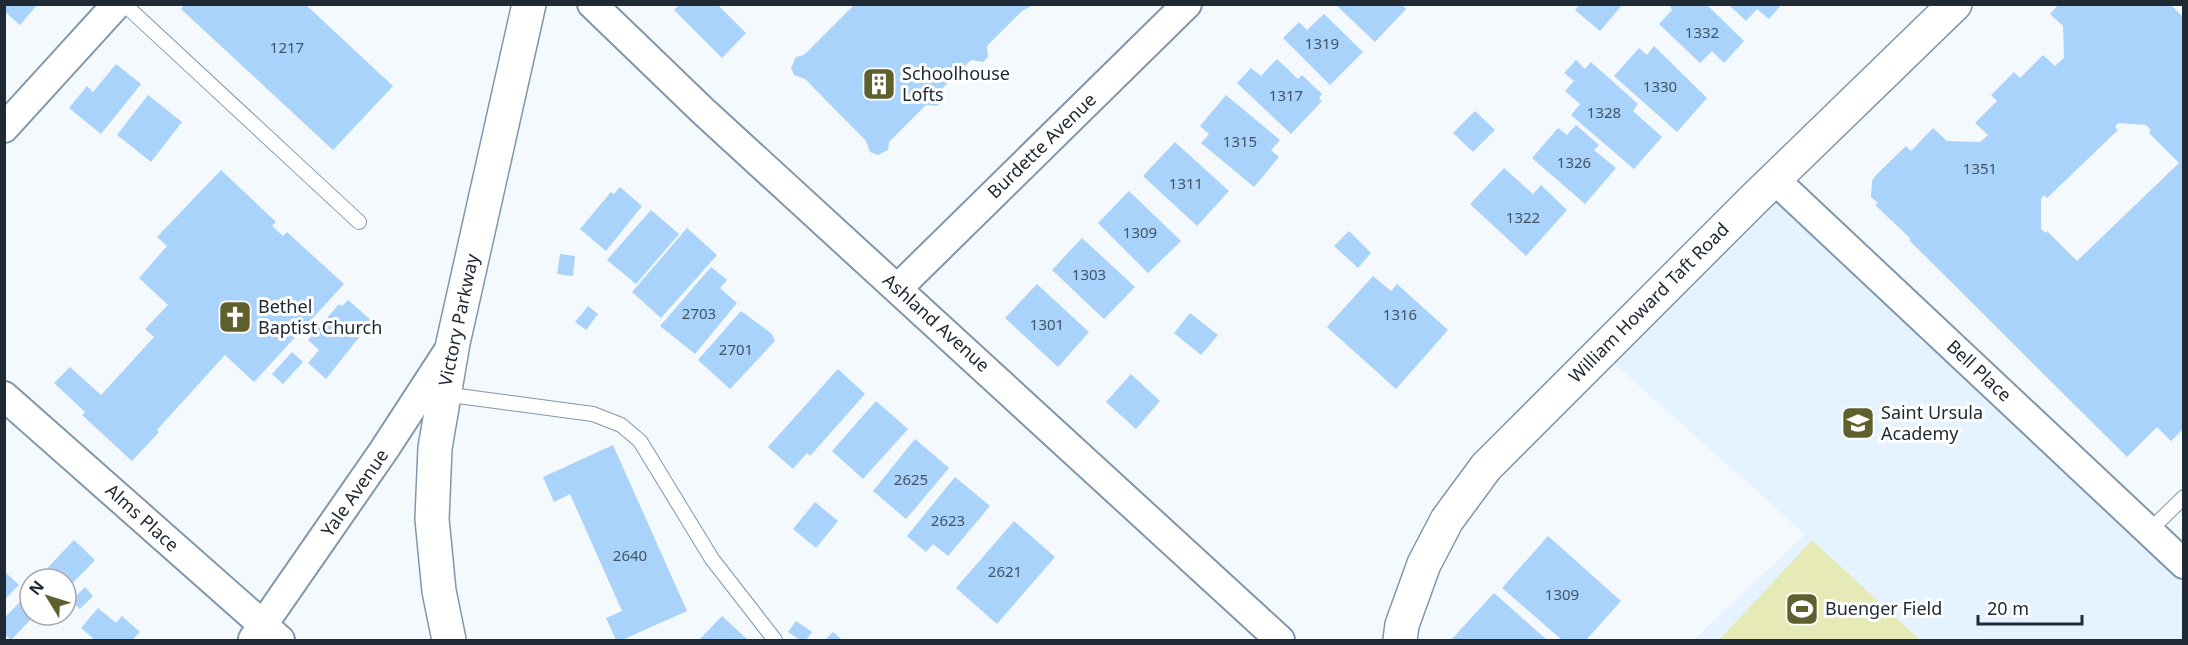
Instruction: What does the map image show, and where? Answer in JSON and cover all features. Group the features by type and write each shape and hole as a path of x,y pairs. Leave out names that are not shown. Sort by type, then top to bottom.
{"street":[{"path":"4,128 117,4"},
{"name":"Victory Parkway","path":"449,640 439,591 432,519 435,448 453,343 529,4"},
{"name":"Ashland Avenue","path":"592,4 703,111 1280,640"},
{"name":"Burdette Avenue","path":"898,288 1187,4"},
{"name":"William Howard Taft Road","path":"1400,640 1402,626 1424,564 1447,520 1486,467 1774,179 1955,4"},
{"name":"Bell Place","path":"1774,179 2184,564"},
{"name":"Yale Avenue","path":"265,635 453,343"},
{"name":"Alms Place","path":"4,396 265,635"}],"lane":[{"path":"124,4 359,222"},
{"path":"443,394 593,414 621,425 640,441 712,559 775,640"},
{"path":"2149,531 2184,497"}],"shaded area":[{"name":"Saint Ursula Academy","path":"1774,179 2183,564 2183,640 1694,640 1805,534 1600,351"}],"green space":[{"path":"1812,540 1920,640 1719,640"}],"building":[{"path":"4,4 38,4 20,25 4,11"},
{"path":"185,4 305,4 393,86 333,150 181,9"},
{"path":"680,4 717,4 746,33 722,58 674,10"},
{"name":"Schoolhouse Lofts","path":"855,4 1035,4 1022,11 987,46 988,57 983,62 971,60 941,90 942,101 937,106 926,105 889,142 888,150 878,155 870,152 866,141 805,79 794,75 791,68 796,57 804,55"},
{"path":"1335,4 1402,4 1406,9 1375,42"},
{"path":"1580,4 1623,4 1600,31 1575,10"},
{"path":"1669,4 1706,4 1744,41 1724,63 1712,51 1700,63 1659,24 1672,10"},
{"path":"1728,4 1782,4 1769,19 1757,9 1746,21"},
{"path":"2059,4 2170,4 2184,18 2184,428 2171,441 2157,427 2127,457 1909,240 1911,239 1875,205 1878,203 1871,197 1872,181 1876,175 1906,146 1911,151 1933,128 1947,141 1980,142 1988,135 1975,123 1997,101 1991,95 2014,72 2020,78 2043,55 2055,66 2064,58 2063,26 2050,14","holes":["2118,123 2146,125 2151,130 2149,133 2179,163 2077,261 2047,231 2046,233 2041,229 2041,199 2044,195 2047,198 2118,130 2115,127"]},
{"path":"1324,14 1363,52 1330,85 1283,38 1299,22 1307,30"},
{"path":"1654,46 1707,98 1677,132 1614,76 1639,48 1647,55"},
{"path":"1277,59 1298,79 1302,75 1322,94 1319,98 1322,101 1291,134 1237,83 1251,68 1261,76"},
{"path":"1576,60 1585,69 1591,62 1638,104 1633,111 1662,137 1634,169 1571,115 1580,104 1565,91 1574,81 1564,73"},
{"path":"116,64 141,84 101,134 69,108 87,86 93,92"},
{"path":"148,95 182,122 151,162 117,135"},
{"path":"1226,95 1280,140 1271,150 1279,157 1254,187 1201,143 1209,134 1200,126"},
{"path":"1475,111 1495,130 1473,152 1453,133"},
{"path":"1576,125 1599,145 1594,150 1616,168 1585,204 1532,158 1558,128 1567,135"},
{"path":"1175,142 1229,191 1197,226 1143,176"},
{"path":"1504,168 1533,194 1541,185 1567,210 1526,256 1470,204"},
{"name":"Bethel Baptist Church","path":"221,170 276,222 272,226 283,236 287,232 344,284 254,382 225,355 132,461 82,415 85,412 54,383 70,367 101,395 154,337 145,329 168,305 139,278 167,246 157,237"},
{"path":"620,187 642,206 606,251 580,229 611,192 614,194"},
{"path":"1129,191 1181,241 1148,273 1098,223"},
{"path":"651,210 679,234 636,284 607,260"},
{"path":"687,228 717,255 661,318 632,292"},
{"path":"1349,231 1371,253 1358,268 1334,246"},
{"path":"1082,238 1135,287 1104,319 1052,270"},
{"path":"560,254 575,256 573,276 557,274"},
{"path":"711,267 727,280 720,288 737,303 695,354 660,326"},
{"path":"1373,276 1391,291 1397,284 1448,330 1396,389 1327,327"},
{"path":"1037,284 1089,332 1058,367 1005,318"},
{"path":"348,300 372,321 326,379 308,363 319,350 308,340 339,304 342,306"},
{"path":"588,306 598,314 586,330 575,322"},
{"path":"741,311 772,334 775,341 730,389 698,360"},
{"path":"1190,313 1218,335 1201,355 1174,333"},
{"path":"292,352 303,362 283,384 272,374"},
{"path":"838,369 865,394 810,456 807,453 793,469 768,447"},
{"path":"1131,374 1160,401 1136,429 1106,402"},
{"path":"876,401 908,429 863,479 832,451"},
{"path":"915,439 949,468 906,519 873,491"},
{"path":"613,445 687,611 622,640 616,640 606,618 622,611 570,494 554,502 543,477"},
{"path":"955,477 990,506 948,556 933,544 926,552 907,536"},
{"path":"815,502 838,521 816,548 793,529"},
{"path":"1014,521 1055,557 997,624 956,588"},
{"path":"1548,536 1621,601 1586,640 1562,640 1502,588"},
{"path":"74,540 95,560 78,578 78,567 48,567"},
{"path":"4,571 18,586 4,600"},
{"path":"85,587 93,596 80,609 78,607 78,594"},
{"path":"1494,593 1547,640 1451,640"},
{"path":"18,604 18,627 23,627 11,640 4,634 4,618"},
{"path":"98,608 116,623 122,616 140,632 132,640 95,640 81,628"},
{"path":"722,616 748,640 699,640"},
{"path":"796,621 812,632 806,640 800,640 788,632"},
{"path":"833,632 842,640 825,640"}],"place":[{"name":"Schoolhouse Lofts","path":"879,84"},
{"name":"Bethel Baptist Church","path":"235,317"},
{"name":"Saint Ursula Academy","path":"1858,423"},
{"name":"Buenger Field","path":"1802,609"}]}
